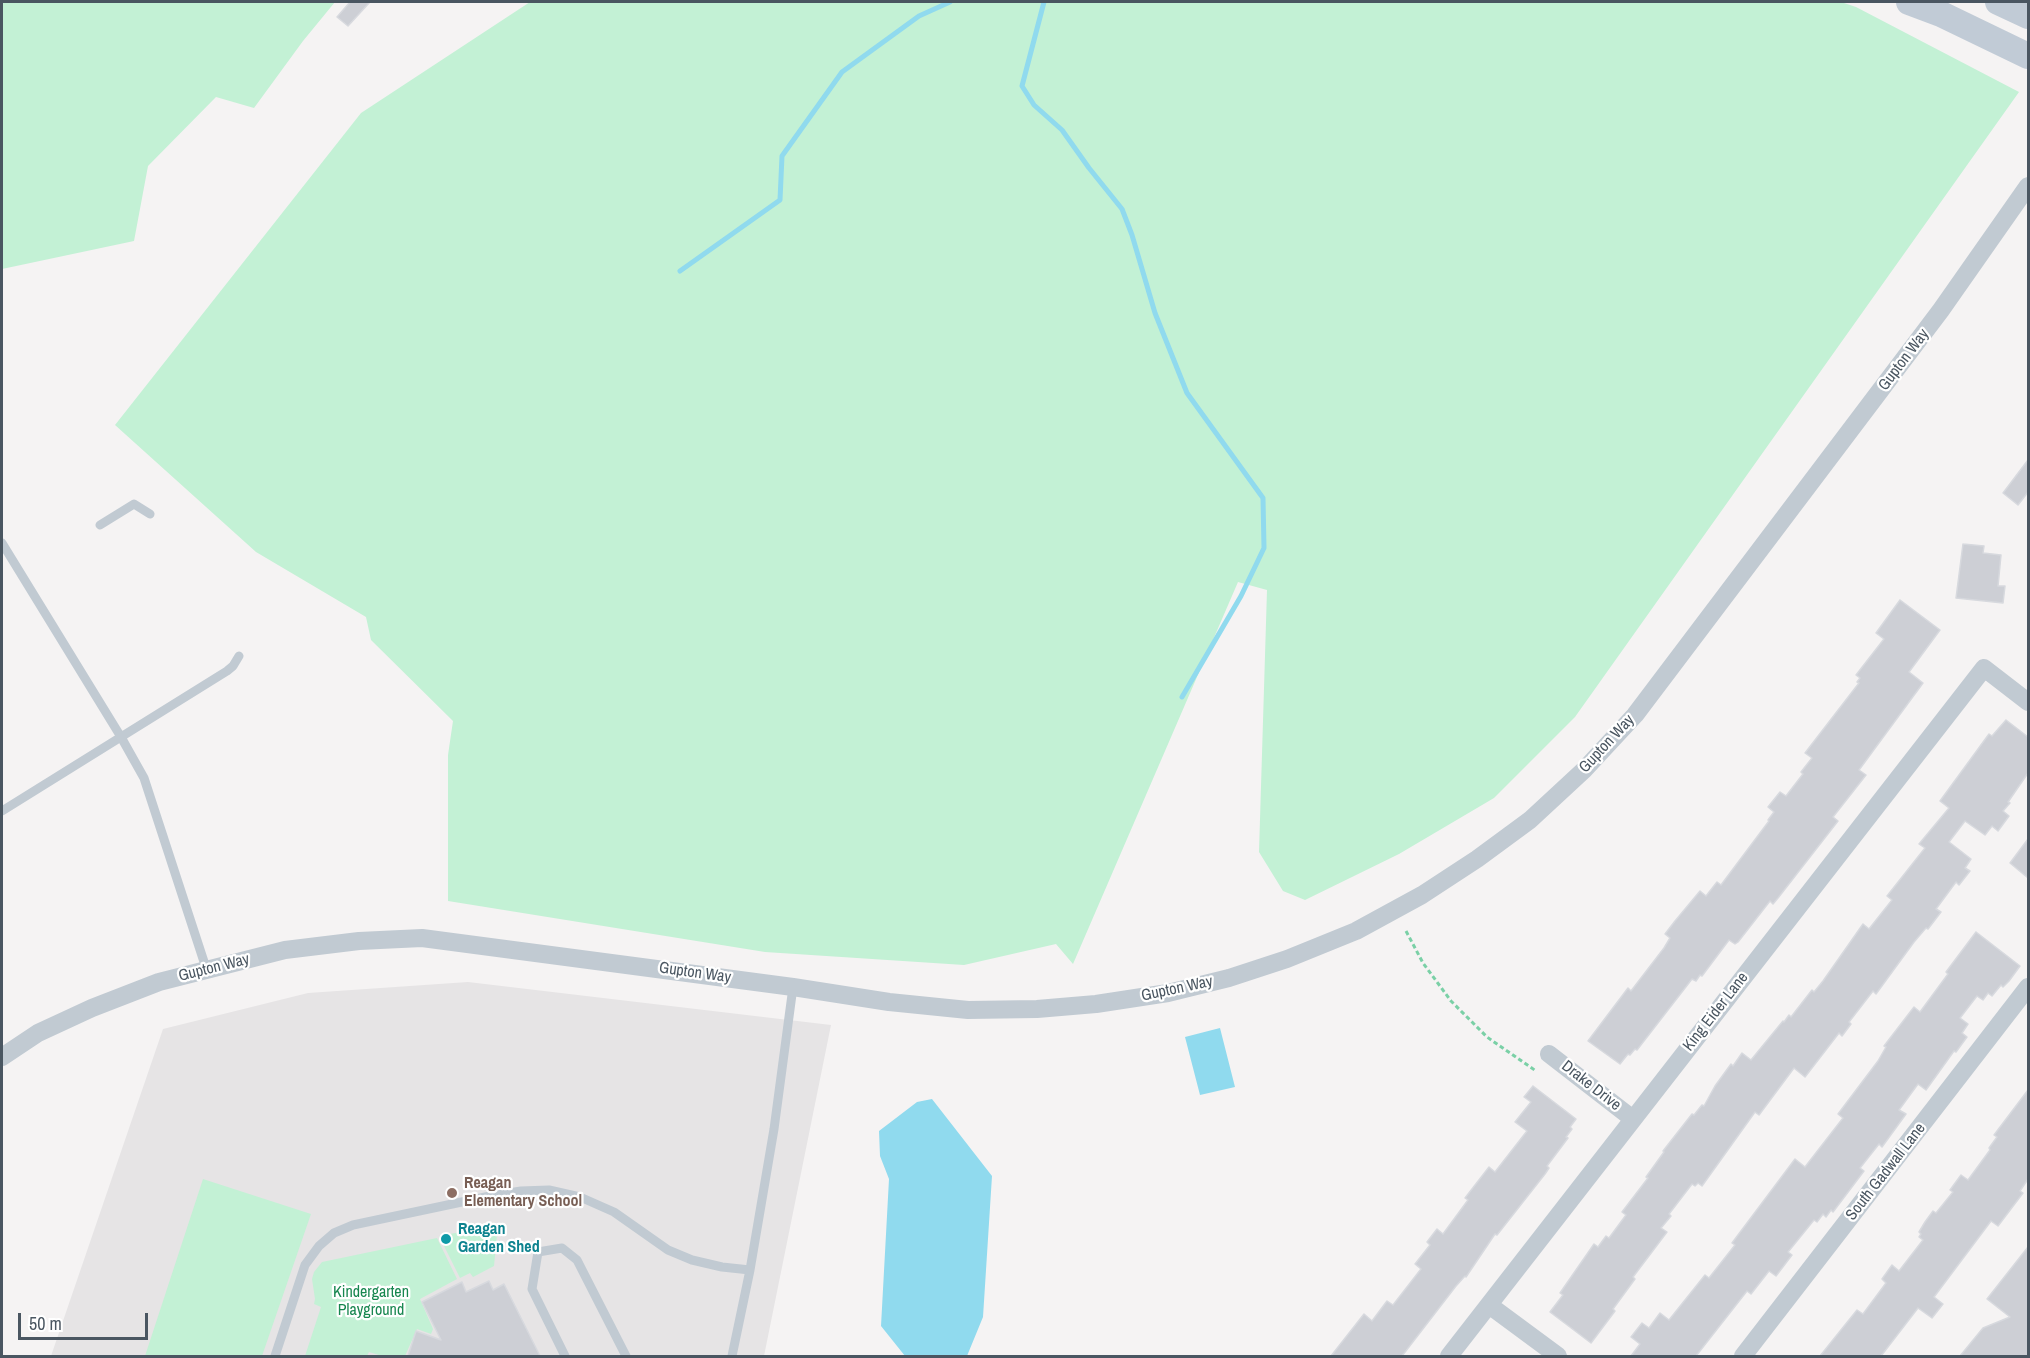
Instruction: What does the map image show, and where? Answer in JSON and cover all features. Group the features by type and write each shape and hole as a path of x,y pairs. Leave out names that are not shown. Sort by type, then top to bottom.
{"main road":[{"path":"1910,2 1941,14 2028,57"},
{"path":"1998,2 2028,16"}],"street":[{"name":"Gupton Way","path":"2,1057 38,1033 92,1008 159,982 285,950 358,941 422,938 793,987 889,1002 968,1010 1037,1010 1168,993 1228,978 1287,959 1356,931 1431,889 1530,820 1584,770 1635,715 1934,319 2028,186"},
{"name":"King Eider Lane","path":"1449,1356 1984,668 2028,702"},
{"name":"South Gadwall Lane","path":"1743,1356 2028,987"},
{"name":"Drake Drive","path":"1549,1054 1633,1119"},
{"path":"1489,1305 1558,1356"}],"lane":[{"path":"100,525 134,504 150,514"},
{"path":"2,543 144,778 207,971"},
{"path":"2,566 11,559"},
{"path":"2,811 227,671 239,656"},
{"path":"732,1356 750,1270 774,1129 793,987"},
{"path":"275,1356 305,1265 319,1246 334,1233 352,1225 490,1196 521,1191 549,1190 580,1197 614,1212 668,1250 692,1260 722,1267 750,1270"},
{"path":"565,1356 532,1290 538,1252 562,1248 577,1260 626,1356"}],"path":[{"path":"1406,931 1450,1001 1487,1037 1536,1071"}],"shaded area":[{"name":"Reagan Elementary School","path":"468,982 831,1025 764,1356 51,1356 163,1029 308,993"}],"green space":[{"path":"2,2 335,2 254,108 216,97 148,166 134,241 2,269"},
{"path":"530,2 1841,2 1856,7 2019,92 1575,717 1494,798 1399,854 1305,900 1283,891 1259,852 1267,590 1238,582 1073,964 1056,944 964,965 765,952 448,901 448,755 453,721 371,640 366,617 256,552 115,425 361,113"},
{"path":"203,1179 311,1214 262,1356 145,1356"},
{"path":"498,1225 494,1266 473,1277 470,1273 460,1278 439,1236"},
{"name":"Kindergarten Playground","path":"437,1238 457,1279 420,1299 433,1329 431,1334 417,1329 405,1356 382,1356 369,1352 367,1356 305,1356 321,1307 314,1304 312,1279 314,1272 322,1262"}],"water":[{"path":"1220,1028 1235,1087 1200,1095 1185,1037"},
{"path":"932,1099 992,1176 983,1317 967,1356 905,1356 881,1326 889,1179 880,1156 879,1131 917,1102"}],"building":[{"path":"350,2 370,2 348,26 337,17"},
{"path":"2028,460 2028,492 2018,505 2003,493"},
{"path":"1963,544 1984,546 1983,553 2001,555 1998,586 2005,586 2003,603 1956,598"},
{"path":"1900,600 1940,630 1909,672 1923,683 1859,770 1866,775 1833,817 1838,821 1778,898 1773,904 1770,901 1738,942 1735,944 1729,940 1702,976 1700,975 1696,981 1692,979 1637,1050 1628,1054 1620,1064 1588,1041 1628,988 1631,991 1664,948 1670,938 1665,934 1675,921 1700,891 1706,896 1717,882 1721,885 1769,821 1774,812 1768,807 1780,792 1786,796 1803,774 1801,772 1812,758 1805,753 1859,683 1857,682 1860,678 1856,675 1884,639 1876,633"},
{"path":"2006,720 2028,737 2028,773 2003,811 2009,816 1998,831 1992,826 1985,835 1965,821 1949,842 1971,859 1965,868 1970,871 1959,885 1956,882 1936,909 1941,912 1914,942 1876,994 1873,991 1849,1022 1851,1024 1842,1036 1839,1033 1805,1077 1794,1068 1759,1115 1755,1112 1702,1186 1698,1183 1695,1186 1692,1184 1661,1228 1667,1232 1633,1277 1635,1279 1613,1309 1615,1311 1591,1343 1550,1312 1563,1295 1560,1293 1594,1244 1598,1247 1606,1236 1609,1238 1626,1215 1622,1212 1648,1178 1646,1177 1663,1151 1692,1114 1694,1115 1702,1105 1704,1106 1731,1064 1733,1066 1742,1053 1751,1060 1783,1021 1789,1015 1791,1017 1812,990 1814,992 1863,924 1869,929 1892,900 1887,896 1925,848 1919,844 1949,808 1940,801 1989,734 1992,736"},
{"path":"2028,839 2028,878 2010,863"},
{"path":"1976,932 2020,966 2009,981 2003,987 2001,985 1992,996 1988,993 1983,1000 1977,996 1960,1018 1968,1024 1962,1033 1967,1037 1926,1090 1918,1084 1899,1110 1906,1114 1882,1147 1879,1144 1860,1168 1864,1171 1833,1212 1831,1210 1826,1217 1823,1214 1817,1222 1814,1220 1788,1252 1792,1255 1776,1276 1769,1271 1751,1294 1747,1291 1696,1356 1631,1356 1640,1344 1631,1337 1642,1323 1649,1328 1660,1313 1669,1320 1705,1275 1709,1278 1735,1245 1732,1243 1795,1159 1805,1167 1843,1118 1838,1114 1878,1061 1886,1047 1884,1046 1914,1007 1920,1012"},
{"path":"1533,1086 1576,1119 1570,1127 1572,1129 1566,1137 1568,1138 1547,1166 1549,1168 1545,1174 1497,1235 1495,1234 1466,1277 1456,1286 1402,1356 1331,1356 1364,1314 1372,1321 1387,1301 1393,1305 1421,1269 1415,1264 1430,1245 1427,1242 1437,1229 1443,1234 1468,1200 1465,1198 1489,1167 1495,1172 1527,1131 1515,1122 1531,1102 1524,1097"},
{"path":"2028,1090 2028,1179 2020,1191 2023,1193 1998,1226 1991,1221 1934,1297 1943,1304 1932,1318 1918,1308 1881,1356 1820,1356 1857,1310 1863,1314 1886,1283 1882,1279 1892,1265 1899,1271 1923,1240 1919,1237 1921,1234 1919,1232 1925,1222 1933,1211 1936,1213 1953,1192 1950,1190 1961,1175 1968,1180 1990,1150 1989,1148 1997,1137 1994,1135"},
{"path":"2028,1247 2028,1356 1960,1356 1983,1328 2010,1317 1987,1299"},
{"path":"489,1281 493,1290 504,1284 540,1356 408,1356 416,1331 441,1340 422,1302 462,1282 466,1292"}],"waterway":[{"path":"680,271 780,200 782,156 842,72 919,16 950,2"},
{"path":"1044,2 1022,86 1034,105 1062,130 1122,209 1155,313 1187,393 1263,498 1264,548 1241,596 1182,697"}],"place":[{"name":"Reagan Elementary School","path":"452,1193"},
{"name":"Reagan Garden Shed","path":"446,1239"}]}
